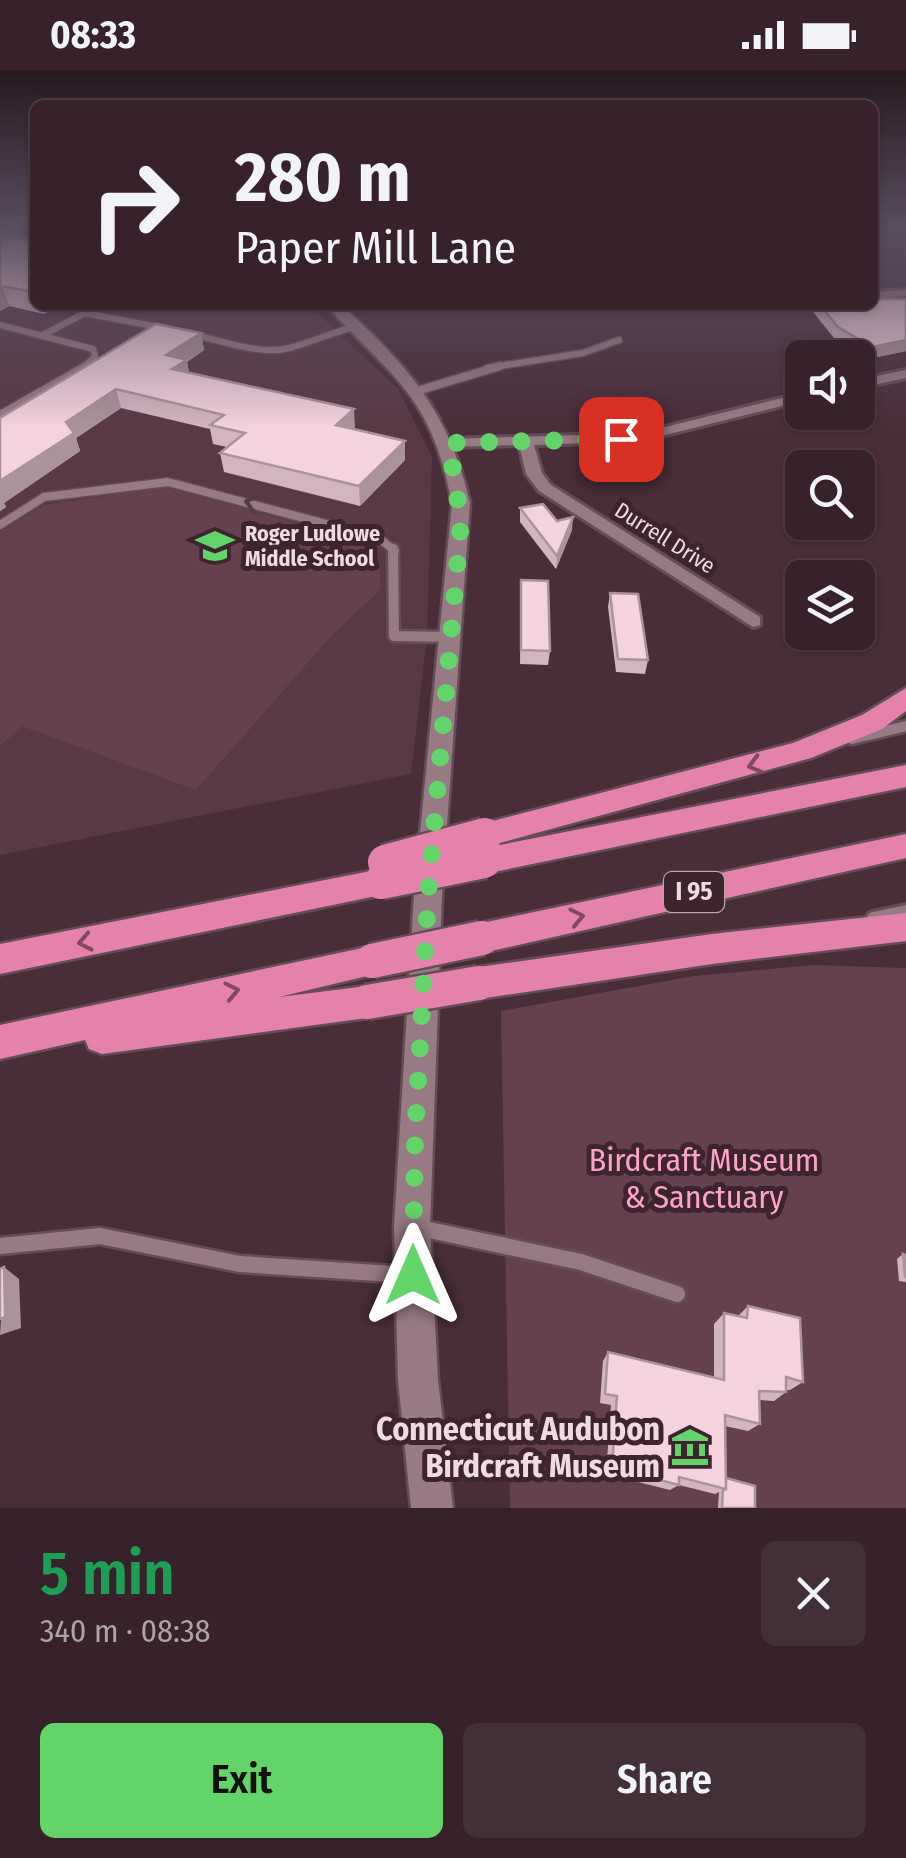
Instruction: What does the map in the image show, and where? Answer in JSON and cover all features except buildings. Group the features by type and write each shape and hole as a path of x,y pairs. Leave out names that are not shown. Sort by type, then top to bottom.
{"highway":[{"path":"0,959 170,924 484,848 801,751 863,727 906,697"},
{"path":"484,848 906,776"},
{"name":"I 95","path":"0,1042 906,846"},
{"path":"0,1050 366,1002 712,950 906,927"}],"street":[{"path":"339,310 435,415 449,443 461,522 428,896 412,1227 418,1380 432,1508"},
{"path":"875,380 906,374"},
{"path":"449,443 641,436 785,401"},
{"name":"Durrell Drive","path":"526,443 534,474 545,488 753,621"}],"lane":[{"path":"43,335 90,310"},
{"path":"84,313 259,348 291,348 308,339 357,326"},
{"path":"0,325 87,346 93,348 95,356 85,367 0,414"},
{"path":"417,391 491,367 583,354 619,340"},
{"path":"0,525 44,497 168,482 379,538 392,546 396,554 394,636 452,637"},
{"path":"801,751 906,726"},
{"path":"712,950 906,911"},
{"path":"412,1227 582,1262 676,1294"},
{"path":"0,1246 100,1236 240,1264 413,1275"}],"shaded area":[{"name":"Roger Ludlowe Middle School","path":"0,294 30,294 30,310 314,310 398,389 432,457 427,636 411,774 0,855"}],"green space":[{"path":"164,487 378,545 381,589 333,634 196,790 22,726 0,746 0,532 44,505"},
{"name":"Birdcraft Museum & Sanctuary","path":"813,965 906,968 906,1508 510,1508 501,1011 694,976"}],"place":[{"name":"Roger Ludlowe Middle School","path":"215,546"},
{"name":"Connecticut Audubon Birdcraft Museum","path":"690,1447"}],"route":[{"path":"413,1275 415,1139 428,896 461,522 461,502 449,443 621,439"}]}
